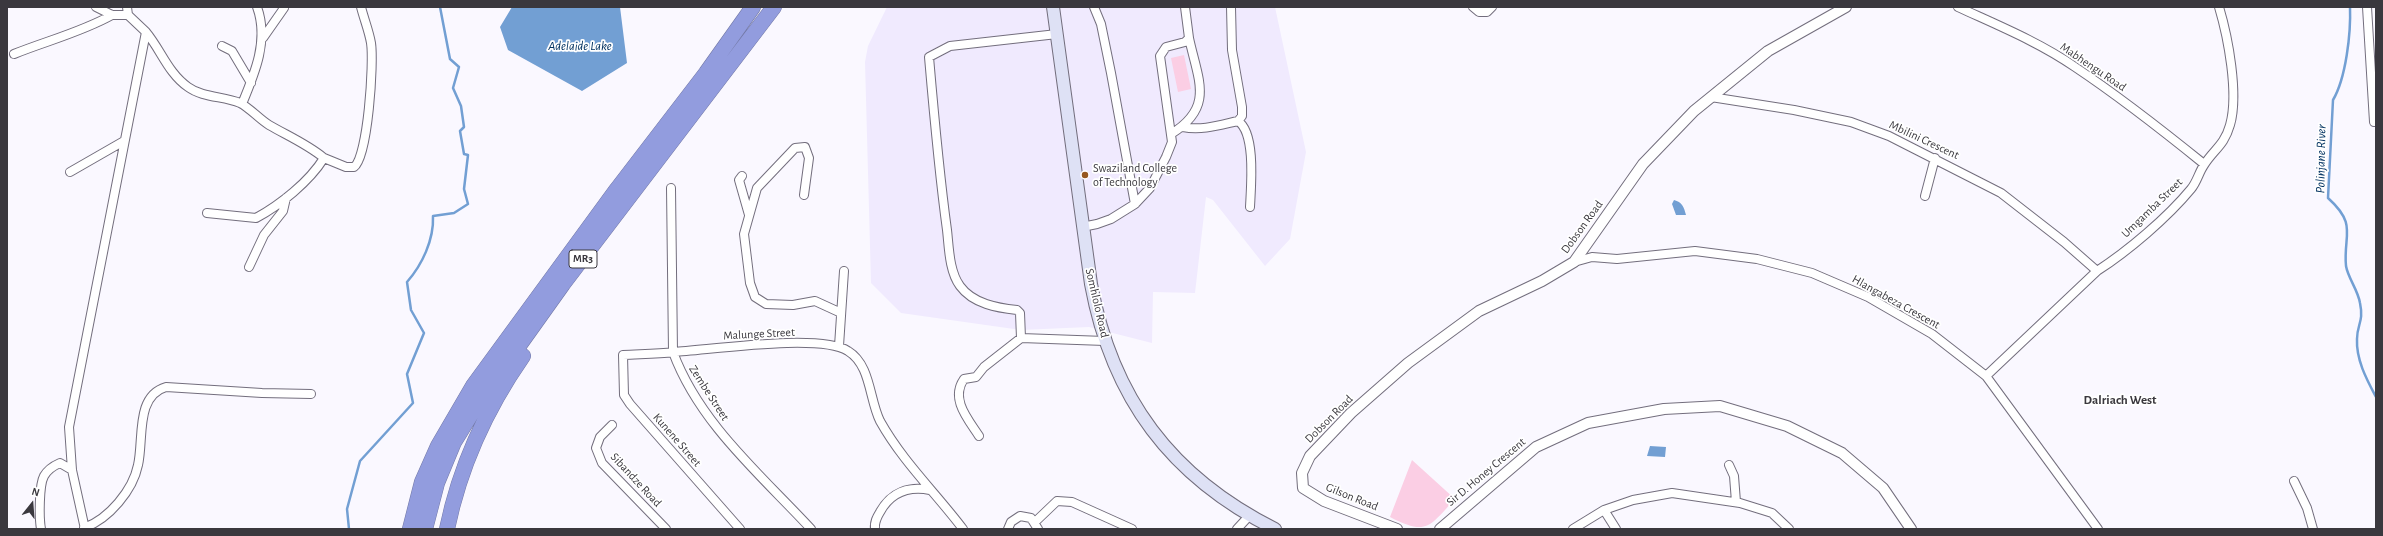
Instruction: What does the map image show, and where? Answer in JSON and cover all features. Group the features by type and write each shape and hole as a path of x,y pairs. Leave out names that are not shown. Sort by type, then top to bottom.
{"highway":[{"name":"MR3","path":"410,529 422,482 438,446 473,386 608,202 706,74 753,7"},
{"name":"MR3","path":"425,529 437,483 454,442 478,403 563,284 773,9"},
{"path":"447,529 456,490 476,439 513,371 550,319 563,284"}],"main road":[{"name":"Somhlolo Road","path":"1053,7 1082,227 1096,313 1105,341 1123,384 1159,439 1187,470 1212,492 1249,516 1275,529"}],"street":[{"path":"96,7 112,15"},
{"path":"257,7 261,17 263,38"},
{"path":"14,54 74,30 91,26 112,15 127,11 159,47 174,74 188,87 198,92 242,104 269,125 303,142 324,158 346,167 354,168 358,162 364,140 372,62 371,43 361,7"},
{"path":"1094,7 1101,24 1112,73 1135,204"},
{"path":"1170,134 1182,127 1200,105 1201,92 1189,38 1185,7"},
{"path":"1182,127 1193,129 1238,121 1242,116 1242,107 1232,50 1231,7"},
{"path":"1473,7 1479,12 1487,12 1492,7"},
{"name":"Dobson Road","path":"1301,484 1302,473 1310,456 1351,413 1408,363 1479,311 1542,281 1574,262 1643,164 1694,111 1768,51 1846,7"},
{"name":"Mabhengu Road","path":"1958,7 2017,35 2074,66 2159,127 2204,164"},
{"name":"Umgamba Street","path":"1986,376 2097,271 2118,258 2192,188 2204,164 2220,147 2230,124 2233,86 2219,7"},
{"path":"2367,7 2374,122 2376,122"},
{"path":"242,104 251,83 263,38 284,8"},
{"path":"146,32 69,426 72,470 85,528 106,514 129,486 138,465 146,406 154,393 160,389 166,387 262,393 310,394"},
{"path":"1021,338 1020,313 1018,310 986,304 971,296 960,286 952,267 937,162 929,57 950,46 1057,34"},
{"path":"1082,227 1111,219 1135,204 1150,188 1172,142 1160,56 1166,47 1185,42 1189,38"},
{"path":"222,46 232,51 251,83"},
{"name":"Mbilini Crescent","path":"1711,97 1794,110 1852,122 1888,136 2002,192 2097,271"},
{"path":"1238,121 1244,125 1248,132 1252,184 1250,207"},
{"path":"70,172 124,141"},
{"path":"804,195 809,158 805,147 801,146 795,148 757,188 744,234 750,283 756,297 766,304 793,305 815,301 839,312"},
{"path":"207,213 256,218 286,198 317,169 324,158"},
{"path":"1925,196 1935,158"},
{"path":"742,176 740,180 750,216"},
{"name":"Zembe Street","path":"671,188 673,352 681,376 707,415 811,529"},
{"path":"249,267 264,235 283,211 286,198"},
{"name":"Hlangabeza Crescent","path":"1574,262 1592,257 1617,259 1695,251 1756,260 1812,273 1868,297 1932,334 1986,376 2098,529"},
{"path":"839,346 839,312 844,271"},
{"path":"979,436 958,398 959,386 964,379 976,377 984,368 1021,338 1105,341"},
{"name":"Malunge Street","path":"623,354 673,352 784,342 839,346 849,351 860,361 880,420 901,455 930,490 944,504 963,529"},
{"name":"Kunene Street","path":"623,354 624,395 630,404 740,529"},
{"name":"Sir D. Honey Crescent","path":"1440,529 1536,447 1588,423 1664,409 1720,406 1787,426 1842,453 1883,488 1911,529"},
{"name":"Sibandze Road","path":"612,425 600,437 596,448 602,463 666,529"},
{"path":"41,529 39,522 43,478 52,467 60,463 72,470"},
{"path":"1729,465 1734,476 1736,502"},
{"path":"2294,482 2307,508 2313,529"},
{"name":"Gilson Road","path":"1301,484 1309,493 1324,501 1397,529"},
{"path":"875,529 876,519 889,499 907,489 930,490"},
{"path":"1573,529 1604,510 1633,500 1672,493 1736,502 1772,513 1789,529"},
{"path":"1008,529 1011,522 1020,516 1026,516 1036,525 1057,501 1072,502 1132,529"},
{"path":"1604,510 1616,529"},
{"path":"1237,529 1249,516"}],"shaded area":[{"name":"Swaziland College of Technology","path":"887,7 1275,7 1306,152 1290,239 1265,266 1213,200 1206,197 1195,293 1153,292 1152,343 1089,327 1021,330 901,313 871,283 865,62 868,46"},
{"path":"1184,55 1191,89 1178,92 1171,58"},
{"path":"1412,460 1455,499 1433,522 1427,526 1412,526 1390,517"}],"water":[{"name":"Adelaide Lake","path":"512,7 620,7 627,63 582,91 508,50 500,27"},
{"path":"1674,200 1682,205 1686,215 1676,215 1672,204"},
{"path":"1650,446 1666,447 1665,457 1647,456"}],"waterway":[{"path":"349,529 347,509 360,461 413,403 407,374 424,333 411,310 407,282 418,268 426,252 433,225 433,216 454,213 468,204 464,189 468,155 464,154 460,131 464,127 461,106 453,88 459,67 450,59 440,7"},
{"name":"Polinjane River","path":"2350,7 2350,29 2347,55 2338,91 2333,100 2328,198 2337,207 2346,223 2346,266 2359,298 2361,309 2361,319 2357,334 2358,355 2363,370 2376,397"}],"place":[{"name":"Swaziland College of Technology","path":"1085,175"}],"district":[{"name":"Dalriach West","path":"2120,400"}]}
